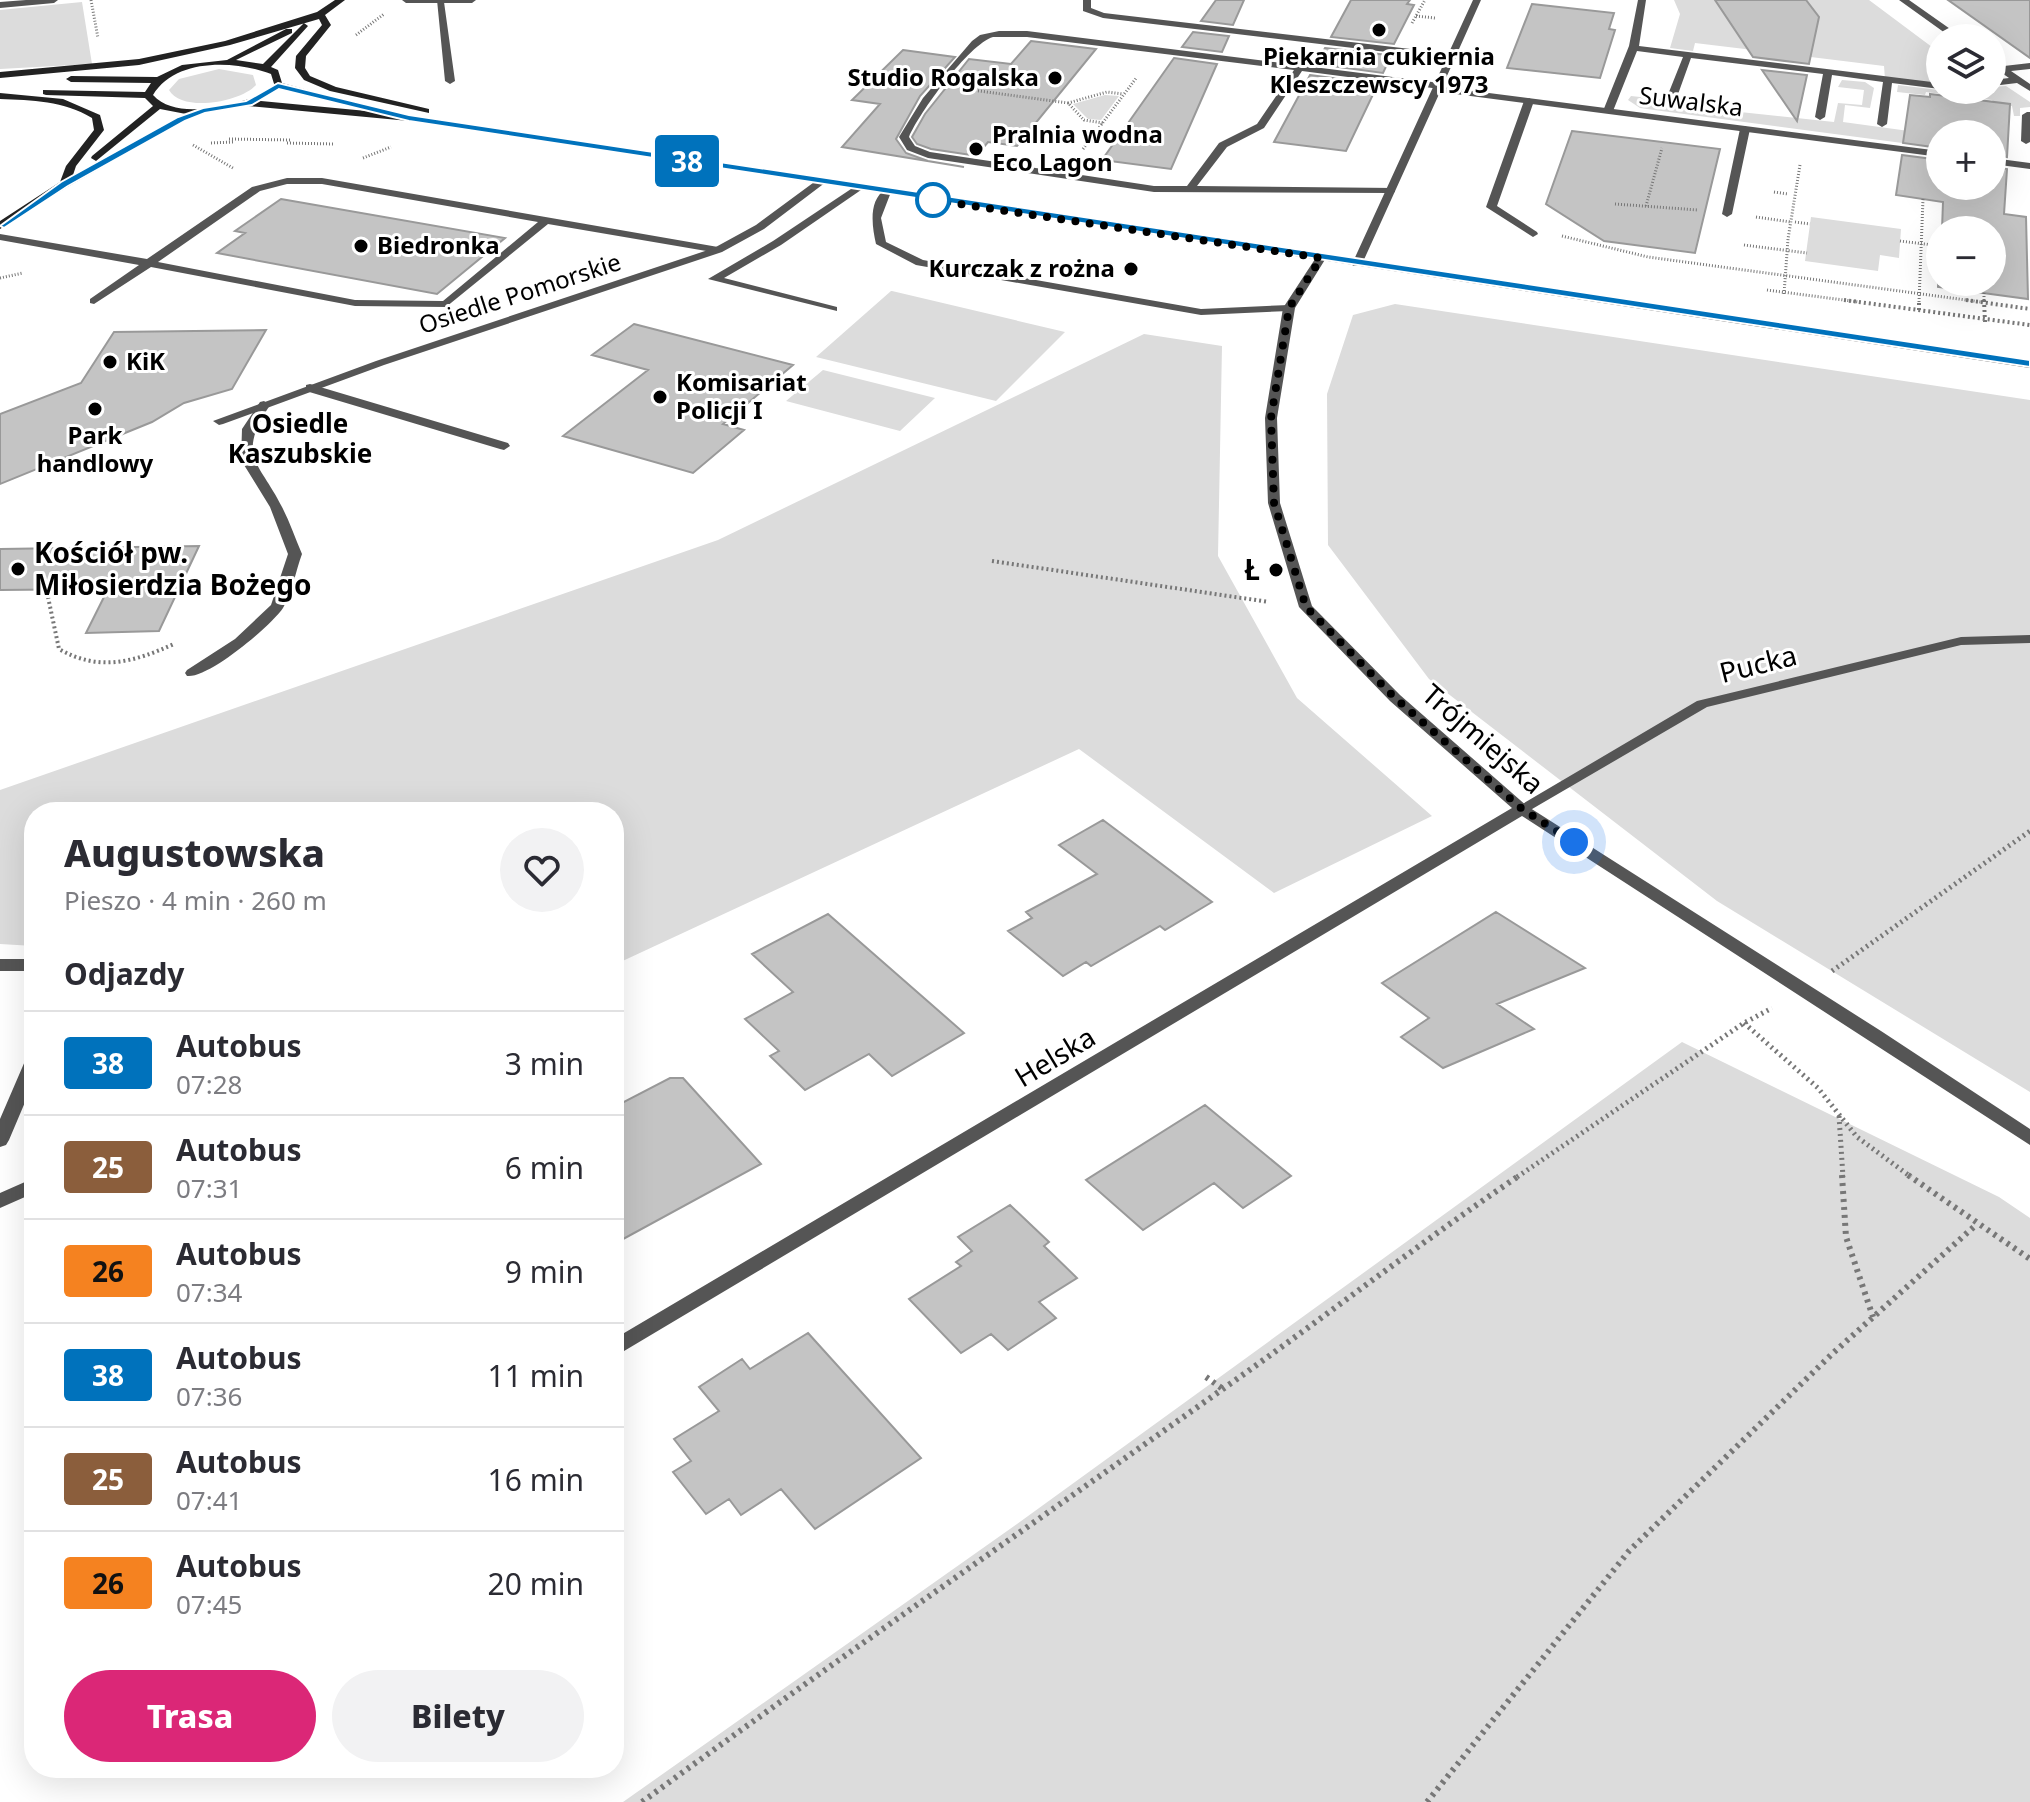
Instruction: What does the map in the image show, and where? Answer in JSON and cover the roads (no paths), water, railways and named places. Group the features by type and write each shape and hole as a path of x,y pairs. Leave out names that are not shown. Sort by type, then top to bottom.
{"street":[{"path":"0,5 54,0"},
{"path":"224,62 304,26 341,0"},
{"path":"406,0 472,0"},
{"path":"1087,0 1086,9 1103,15 1453,57"},
{"path":"1357,264 1477,0"},
{"path":"1608,111 1633,48 1642,0"},
{"path":"1903,0 1938,24"},
{"path":"440,2 450,81"},
{"path":"0,76 139,62 195,51 320,14"},
{"path":"320,14 327,25 301,56 307,78 333,89 442,115 454,125"},
{"path":"266,67 273,56 299,35 304,26"},
{"name":"Suwalska","path":"1190,189 1154,189 928,155 911,148 904,137 907,125 979,39 991,34 1027,34 1926,152"},
{"path":"1633,48 1926,84"},
{"path":"1672,97 1688,55"},
{"path":"0,76 157,80 188,67 224,62 266,67 275,72 278,85"},
{"path":"2006,69 2030,66"},
{"path":"1190,189 1223,145 1261,126 1300,68"},
{"path":"2006,71 2030,88"},
{"path":"1820,117 1828,73"},
{"path":"148,95 157,80"},
{"path":"1882,124 1888,80"},
{"path":"2006,81 2019,80"},
{"path":"248,103 278,85 409,118"},
{"path":"0,94 148,95"},
{"path":"0,94 62,102 87,109 97,117 99,130 71,166 65,184"},
{"path":"148,95 150,100 172,109 203,111"},
{"path":"1529,101 1491,207 1530,232"},
{"path":"0,226 65,184 181,119 203,111 248,103 409,118 2030,364"},
{"path":"65,184 159,105"},
{"path":"2026,141 2027,115 2030,115"},
{"path":"1727,214 1745,129"},
{"path":"2006,163 2030,166"},
{"path":"94,301 256,189 287,181 322,181 718,250"},
{"name":"Osiedle Pomorskie","path":"219,421 718,250 760,227 821,182"},
{"path":"833,309 714,279 777,243 857,188"},
{"path":"1190,189 1391,190"},
{"path":"886,192 876,218 881,244 920,263 1201,312 1289,308"},
{"path":"0,237 355,303 446,304 546,220"},
{"name":"Trójmiejska","path":"1321,258 1289,308 1271,418 1274,503 1306,607 1395,698 1522,809 2030,1138"},
{"path":"310,388 504,446"},
{"path":"192,673 240,642 277,606 295,554 276,507 247,460 248,429 264,405"},
{"name":"Pucka","path":"1522,809 1702,704 1961,641 2030,639"},
{"name":"Helska","path":"624,1343 1522,809"},
{"path":"0,965 24,965"},
{"path":"0,1140 24,1084"},
{"path":"0,1201 24,1190"}],"place":[{"name":"Piekarnia cukiernia Kleszczewscy 1973","path":"1379,30"},
{"name":"Studio Rogalska","path":"1055,78"},
{"name":"Pralnia wodna Eco Lagon","path":"976,149"},
{"name":"Biedronka","path":"361,246"},
{"name":"Kurczak z rożna","path":"1131,269"},
{"name":"KiK","path":"110,362"},
{"name":"Komisariat Policji I","path":"660,397"},
{"name":"Park handlowy","path":"95,409"},
{"name":"Kościół pw. Miłosierdzia Bożego","path":"18,569"},
{"name":"Ł","path":"1276,570"}],"district":[{"name":"Osiedle Kaszubskie","path":"300,439"}]}
